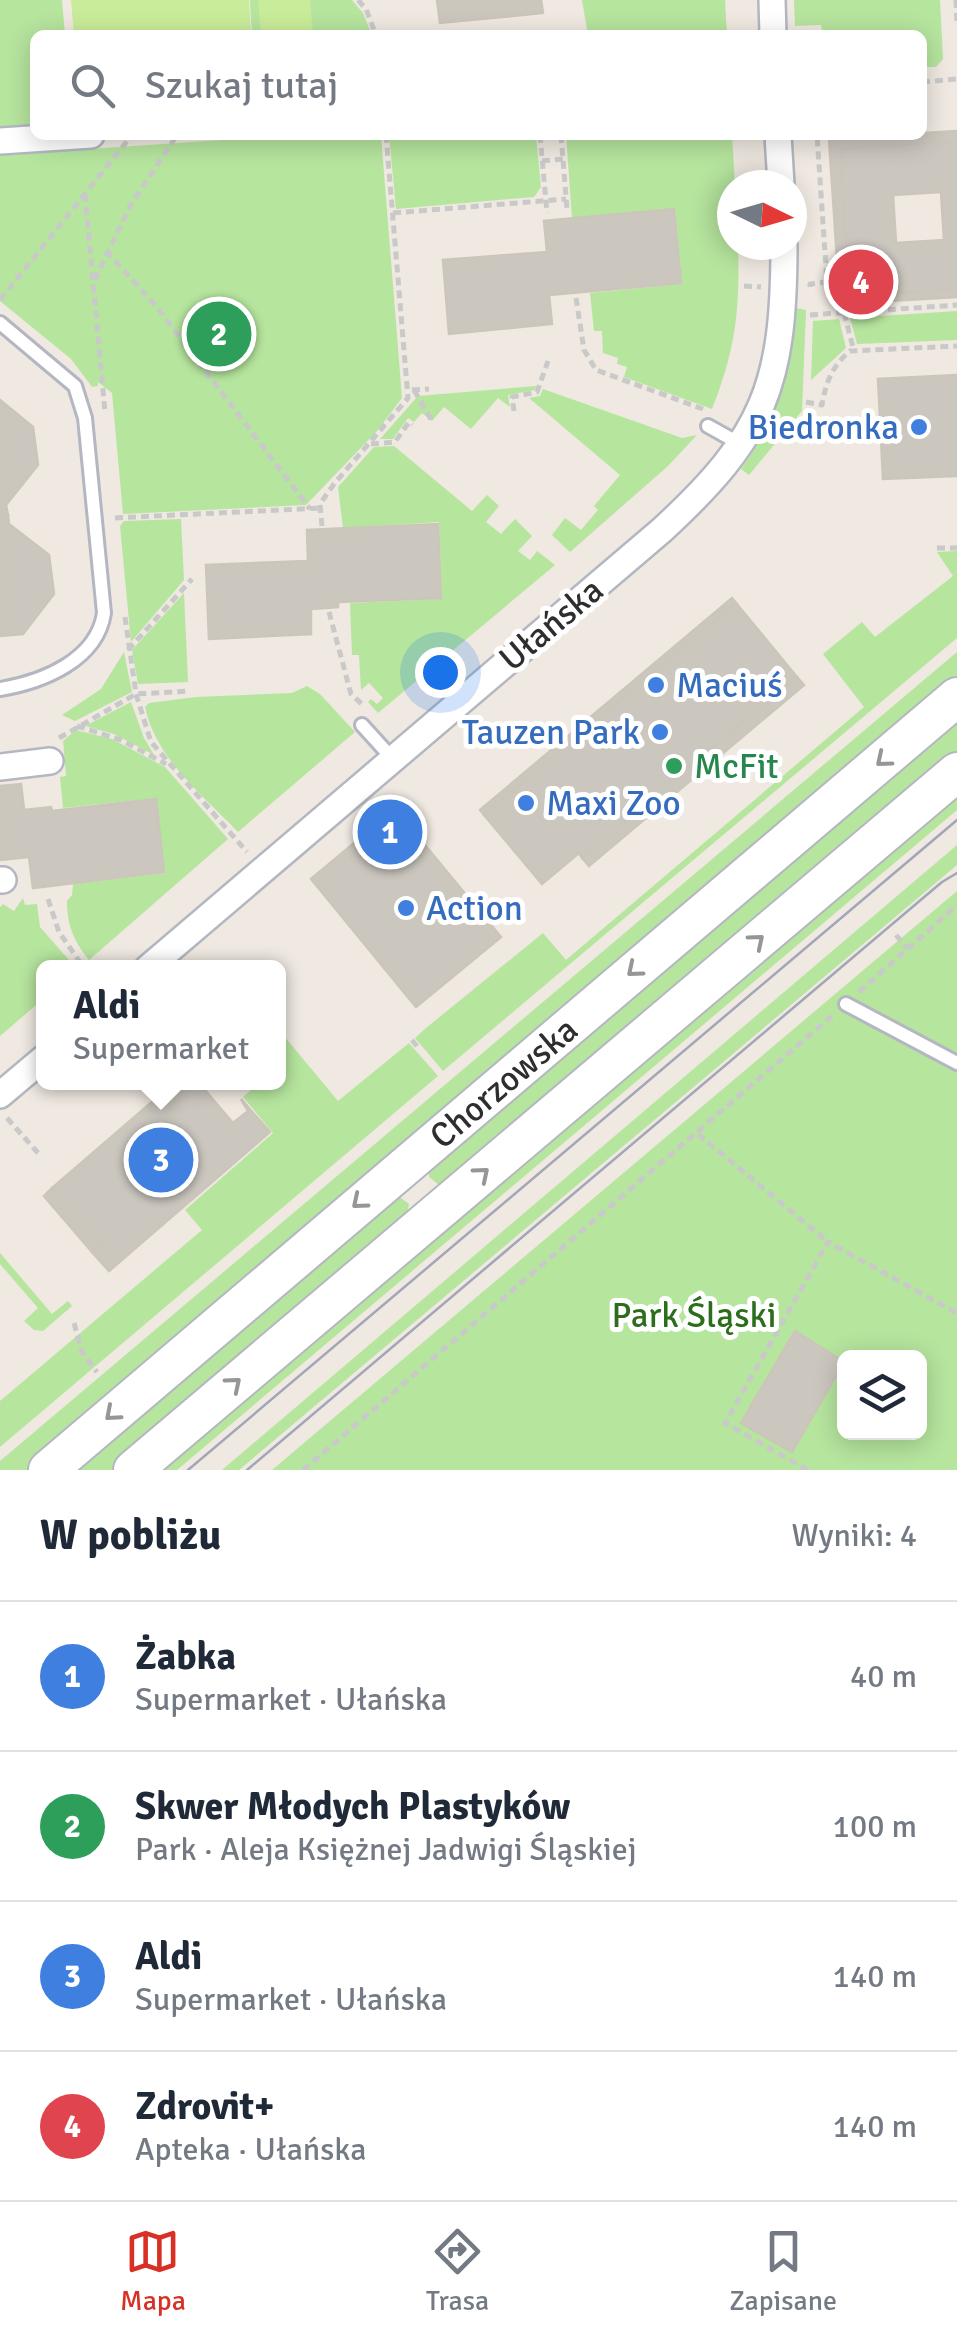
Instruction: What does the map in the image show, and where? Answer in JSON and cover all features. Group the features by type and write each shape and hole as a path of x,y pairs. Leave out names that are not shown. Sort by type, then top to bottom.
{"main road":[{"name":"Chorzowska","path":"48,1470 957,697"},
{"name":"Chorzowska","path":"134,1470 957,772"},
{"path":"402,1166 437,1212"}],"street":[{"path":"772,0 773,30"},
{"path":"0,141 30,139"},
{"path":"778,140 780,170"},
{"name":"Ułańska","path":"157,960 705,490 742,444 765,399 782,307 784,260"},
{"path":"0,767 50,762"},
{"path":"5,1082 36,1063"}],"lane":[{"path":"0,322 75,386 86,418 104,613 102,628 80,656 21,686 0,689"},
{"path":"709,419 742,444"},
{"path":"368,721 392,758"},
{"path":"846,1004 957,1063"}],"path":[{"path":"358,0 374,30"},
{"path":"956,0 957,22"},
{"path":"927,82 957,79"},
{"path":"0,300 128,140"},
{"path":"94,281 106,251 174,140"},
{"path":"386,140 411,390 432,421"},
{"path":"540,140 547,213"},
{"path":"561,140 567,210"},
{"path":"810,291 810,284 827,282 818,140"},
{"path":"542,161 563,159"},
{"path":"393,214 566,198"},
{"path":"106,251 156,306 310,509"},
{"path":"576,298 584,350 596,370 709,419"},
{"path":"810,316 957,305"},
{"path":"844,313 854,351"},
{"path":"806,402 822,405 827,379 840,359 854,351 957,346"},
{"path":"514,410 512,397 537,392 548,360"},
{"path":"411,390 429,389"},
{"path":"322,526 321,508 334,484 371,444 411,390"},
{"path":"371,444 394,442 409,422 412,424"},
{"path":"114,518 321,508"},
{"path":"937,548 957,548"},
{"path":"128,650 192,579"},
{"path":"329,612 351,694 368,721"},
{"path":"50,762 60,735 136,694 189,690"},
{"path":"136,694 151,742 252,858"},
{"path":"77,726 121,740 169,765"},
{"path":"48,898 59,932 78,960"},
{"path":"303,1470 698,1134 957,906"},
{"path":"896,935 908,949"},
{"path":"412,1040 419,1049"},
{"path":"12,1123 38,1153"},
{"path":"698,1134 828,1242 957,1313"},
{"path":"808,1470 726,1423 828,1242"},
{"path":"74,1323 82,1352 97,1372"}],"green space":[{"path":"0,0 62,0 65,30 30,30 30,124 0,127"},
{"path":"71,0 249,0 251,30 74,30"},
{"path":"250,0 352,0 370,30 252,30"},
{"path":"258,0 310,0 313,30 261,30"},
{"path":"582,0 725,0 727,30 587,30"},
{"path":"794,0 940,0 943,59 936,67 927,67 927,30 822,30 821,25 795,26"},
{"path":"221,140 381,140 402,398 377,431 306,505 123,514 112,393 98,382 98,386 92,387 71,359 0,301 0,155"},
{"path":"389,140 536,140 541,187 534,197 396,209"},
{"path":"566,140 732,140 734,170 717,170 717,260 738,260 737,309 731,348 712,409 624,377 627,367 617,364 618,358 603,353 602,331 594,331 590,293 682,284 675,209 572,218"},
{"path":"796,308 806,310 802,411 749,475 741,469 764,431 780,393"},
{"path":"957,311 957,340 857,344 850,318"},
{"path":"839,319 846,348 811,380 813,321"},
{"path":"536,386 535,390 508,395 510,407 498,398 471,429 444,407 432,421 422,413 414,422 408,418 393,439 380,439 418,396"},
{"path":"543,389 682,438 697,435 668,466 570,552 552,535 565,518 581,530 598,510 594,506 620,475 529,398 540,396"},
{"path":"394,446 472,511 487,495 499,506 486,522 501,534 515,519 532,536 518,551 530,560 537,551 555,565 378,713 368,702 371,699 377,704 383,698 369,683 361,690 359,655 352,655 350,603 442,599 439,522 343,528 338,487 374,447"},
{"path":"181,519 184,580 131,642 120,526 124,521"},
{"path":"957,551 957,638 443,1071 415,1038 426,1028 543,933 566,960 864,707 823,654 862,622 875,637 953,576 937,552"},
{"path":"184,593 188,682 138,684 132,650"},
{"path":"124,652 132,692 75,721 62,715 101,689"},
{"path":"957,652 957,677 27,1470 0,1470 0,1461"},
{"path":"307,686 320,694 355,732 238,832 170,760 145,707 149,703 196,697 292,693"},
{"path":"131,702 154,755 114,734 85,726"},
{"path":"957,718 957,754 450,1182 439,1185 429,1177 429,1166"},
{"path":"76,730 112,739 165,767 228,839 89,960 75,940 68,918 67,901 73,884 165,873 156,798 63,808 63,741"},
{"path":"957,792 957,810 177,1470 157,1470"},
{"path":"957,845 957,865 239,1470 222,1470"},
{"name":"Park Śląski","path":"957,891 957,1470 272,1470"},
{"path":"23,898 25,905 37,904 40,927 69,960 36,960 36,1005 0,1036 0,907 3,904 14,911"},
{"path":"286,1038 338,1101 409,1043 438,1076 0,1447 0,1401 202,1230 185,1210 273,1133 243,1097 251,1090 286,1090"},
{"path":"397,1195 409,1204 406,1220 111,1470 71,1470"},
{"path":"0,1253 52,1314 68,1301 72,1306 43,1331 34,1330 24,1321 38,1308 0,1264"}],"building":[{"path":"437,0 541,0 543,13 440,23"},
{"path":"957,131 957,142 840,149 849,295 957,289 957,297 840,304 829,140 927,140 927,133"},
{"path":"957,142 957,289 849,295 840,149","holes":["941,192 944,240 896,243 893,195"]},
{"path":"674,209 681,283 549,295 552,324 449,334 443,260 547,252 544,221"},
{"name":"Biedronka","path":"957,375 957,476 883,479 878,379"},
{"path":"0,400 33,427 38,465 6,505 8,515 0,516"},
{"path":"8,515 9,524 49,555 54,594 23,634 0,636 0,516"},
{"path":"438,524 441,598 338,602 338,607 311,609 311,634 209,639 206,565 308,561 307,530"},
{"path":"732,598 736,603 484,815 480,810"},
{"path":"736,603 797,677 668,785 673,791 663,800 658,794 582,858 579,853 542,884 484,815"},
{"path":"797,677 804,685 589,866 582,858 658,794 663,800 673,791 668,785"},
{"path":"21,784 24,810 51,807 52,811 156,799 164,872 33,888 29,857 0,860 0,786"},
{"name":"Action","path":"395,809 501,937 416,1007 311,879"},
{"path":"166,1090 205,1090 233,1123 248,1111 241,1099 270,1132 109,1271 92,1252 101,1244 52,1188"},
{"path":"52,1188 101,1244 92,1252 44,1196"},
{"path":"795,1331 837,1358 837,1374 792,1452 741,1423"}],"tram line":[{"path":"188,1470 957,820"},
{"path":"247,1470 957,873"}],"place":[{"name":"Zdrovit+","path":"861,282"},
{"name":"Skwer Młodych Plastyków","path":"219,334"},
{"name":"Biedronka","path":"919,427"},
{"name":"Maciuś","path":"656,685"},
{"name":"Tauzen Park","path":"660,732"},
{"name":"McFit","path":"674,766"},
{"name":"Maxi Zoo","path":"526,803"},
{"name":"Żabka","path":"390,832"},
{"name":"Action","path":"406,908"},
{"name":"Aldi","path":"161,1160"}]}
